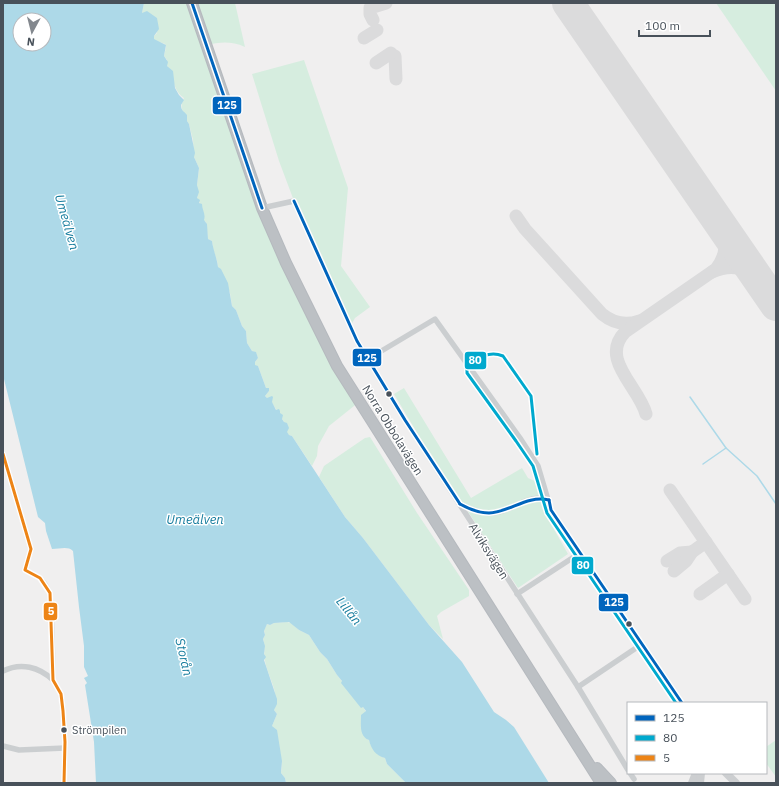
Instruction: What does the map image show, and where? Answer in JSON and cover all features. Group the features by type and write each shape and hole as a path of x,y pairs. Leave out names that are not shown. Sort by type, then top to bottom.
{"highway":[{"name":"Norra Obbolavägen","path":"192,3 262,208 286,263 337,366 601,783"},
{"name":"Norra Obbolavägen","path":"585,757 595,765 611,783"}],"street":[{"name":"Alviksvägen","path":"262,208 294,201 357,341 368,360 405,420 578,687 627,768"},
{"path":"368,360 435,319 520,438 538,466 552,510 681,702"},
{"path":"3,454 31,548 25,570 40,578 50,593 53,680"},
{"path":"460,504 475,511 489,513 506,510 534,498 548,500"},
{"path":"517,594 580,553"},
{"path":"578,687 642,644"},
{"path":"3,670 18,666 30,667 41,671 53,680 58,687 62,696 65,748 64,783"},
{"path":"3,746 19,750 65,748"},
{"path":"631,774 634,779"},
{"path":"727,774 736,783"}],"green space":[{"path":"144,3 235,3 245,47 226,43 206,45 262,208 359,402 329,426 318,446 317,456 312,466 292,436 286,432 284,422 269,398 265,396 269,391 266,388 258,366 255,366 255,362 258,358 256,353 252,351 247,343 246,331 242,326 236,310 232,306 230,293 218,267 212,241 208,239 206,222 204,221 202,208 197,198 199,168 194,157 193,140 189,124 182,108 184,98 177,90 174,83 173,72 167,66 167,60 164,56 166,47 165,44 154,40 154,36 157,33 142,13"},
{"path":"716,3 776,3 776,91"},
{"path":"304,60 348,188 341,266 370,307 355,318 350,327 294,201 279,161 252,74"},
{"path":"404,388 471,498 522,468 528,478 537,482 547,517 568,554 518,588 423,443 394,394"},
{"path":"370,437 417,513 469,590 469,596 441,612 437,616 443,639 429,625 363,538 345,517 319,477 324,466 365,438"},
{"path":"287,622 309,635 337,675 363,707 366,712 367,739 375,751 385,758 387,764 406,783 286,783 285,778 281,773 281,755 272,726 277,714 274,710 276,697 266,667 263,639 265,635 264,630 267,624 270,625 274,623"},
{"path":"776,740 776,777 767,764 767,746"}],"water":[{"name":"Umeälven","path":"3,3 144,3 142,13 147,11 157,18 159,29 154,36 154,39 166,45 164,56 168,62 167,66 173,71 175,88 184,100 181,107 187,115 187,121 189,124 195,153 194,157 199,168 197,185 199,192 197,198 200,200 199,203 202,204 205,216 204,220 207,224 208,239 212,241 218,267 221,269 228,283 232,306 236,310 242,326 246,331 247,343 252,351 256,352 258,358 255,365 258,366 266,388 269,388 269,391 265,396 267,398 273,397 272,402 276,410 279,409 280,413 283,415 282,419 287,423 289,428 287,432 292,436 345,517 363,538 429,625 462,662 494,712 514,727 549,783 406,783 387,764 385,758 374,752 369,740 362,733 361,715 366,711 363,707 361,708 341,683 342,681 309,635 299,630 289,622 274,623 270,625 267,624 263,639 265,646 264,654 266,657 264,660 277,699 277,704 274,710 277,714 272,726 277,730 282,761 281,773 285,778 286,783 96,783 94,742 85,685 87,683 84,678 88,676 84,667 84,646 73,551 66,548 52,549 45,523 38,517 3,375"}],"waterway":[{"path":"690,397 726,448 757,476 776,504"},
{"path":"703,464 726,448"}],"taxiway":[{"path":"373,20 370,14 370,8 386,3"},
{"path":"364,38 377,30"},
{"path":"376,63 391,53"},
{"path":"395,56 396,79"},
{"path":"516,216 525,229 602,314 610,320 619,323 634,323 639,321"},
{"path":"646,414 642,404 618,363 616,352 618,342 625,332 716,269 720,264 725,248 721,226"},
{"path":"712,272 730,267 746,271 757,278"},
{"path":"670,490 745,599"},
{"path":"674,571 686,561 692,552 706,542"},
{"path":"667,561 680,553 692,552"},
{"path":"700,594 728,574"}],"runway":[{"path":"568,3 776,305"}],"transit line":[{"name":"125","path":"192,3 262,208"},
{"name":"125","path":"294,201 357,341 405,420 460,504"},
{"name":"80","path":"537,454 531,396 503,356 498,354 488,354 475,361 467,367 467,373 533,466 547,513 675,702"},
{"name":"5","path":"3,454 31,549 25,570 40,578 50,593 53,680 61,694 63,711 65,742 64,783"},
{"name":"125","path":"460,504 467,508 489,513 504,510 533,500 549,500"},
{"name":"125","path":"549,500 551,510 681,702"}],"place":[{"name":"Strömpilen","path":"64,730"}],"water label":[{"name":"Lillån","path":"349,611"},
{"name":"Storån","path":"184,657"}]}
